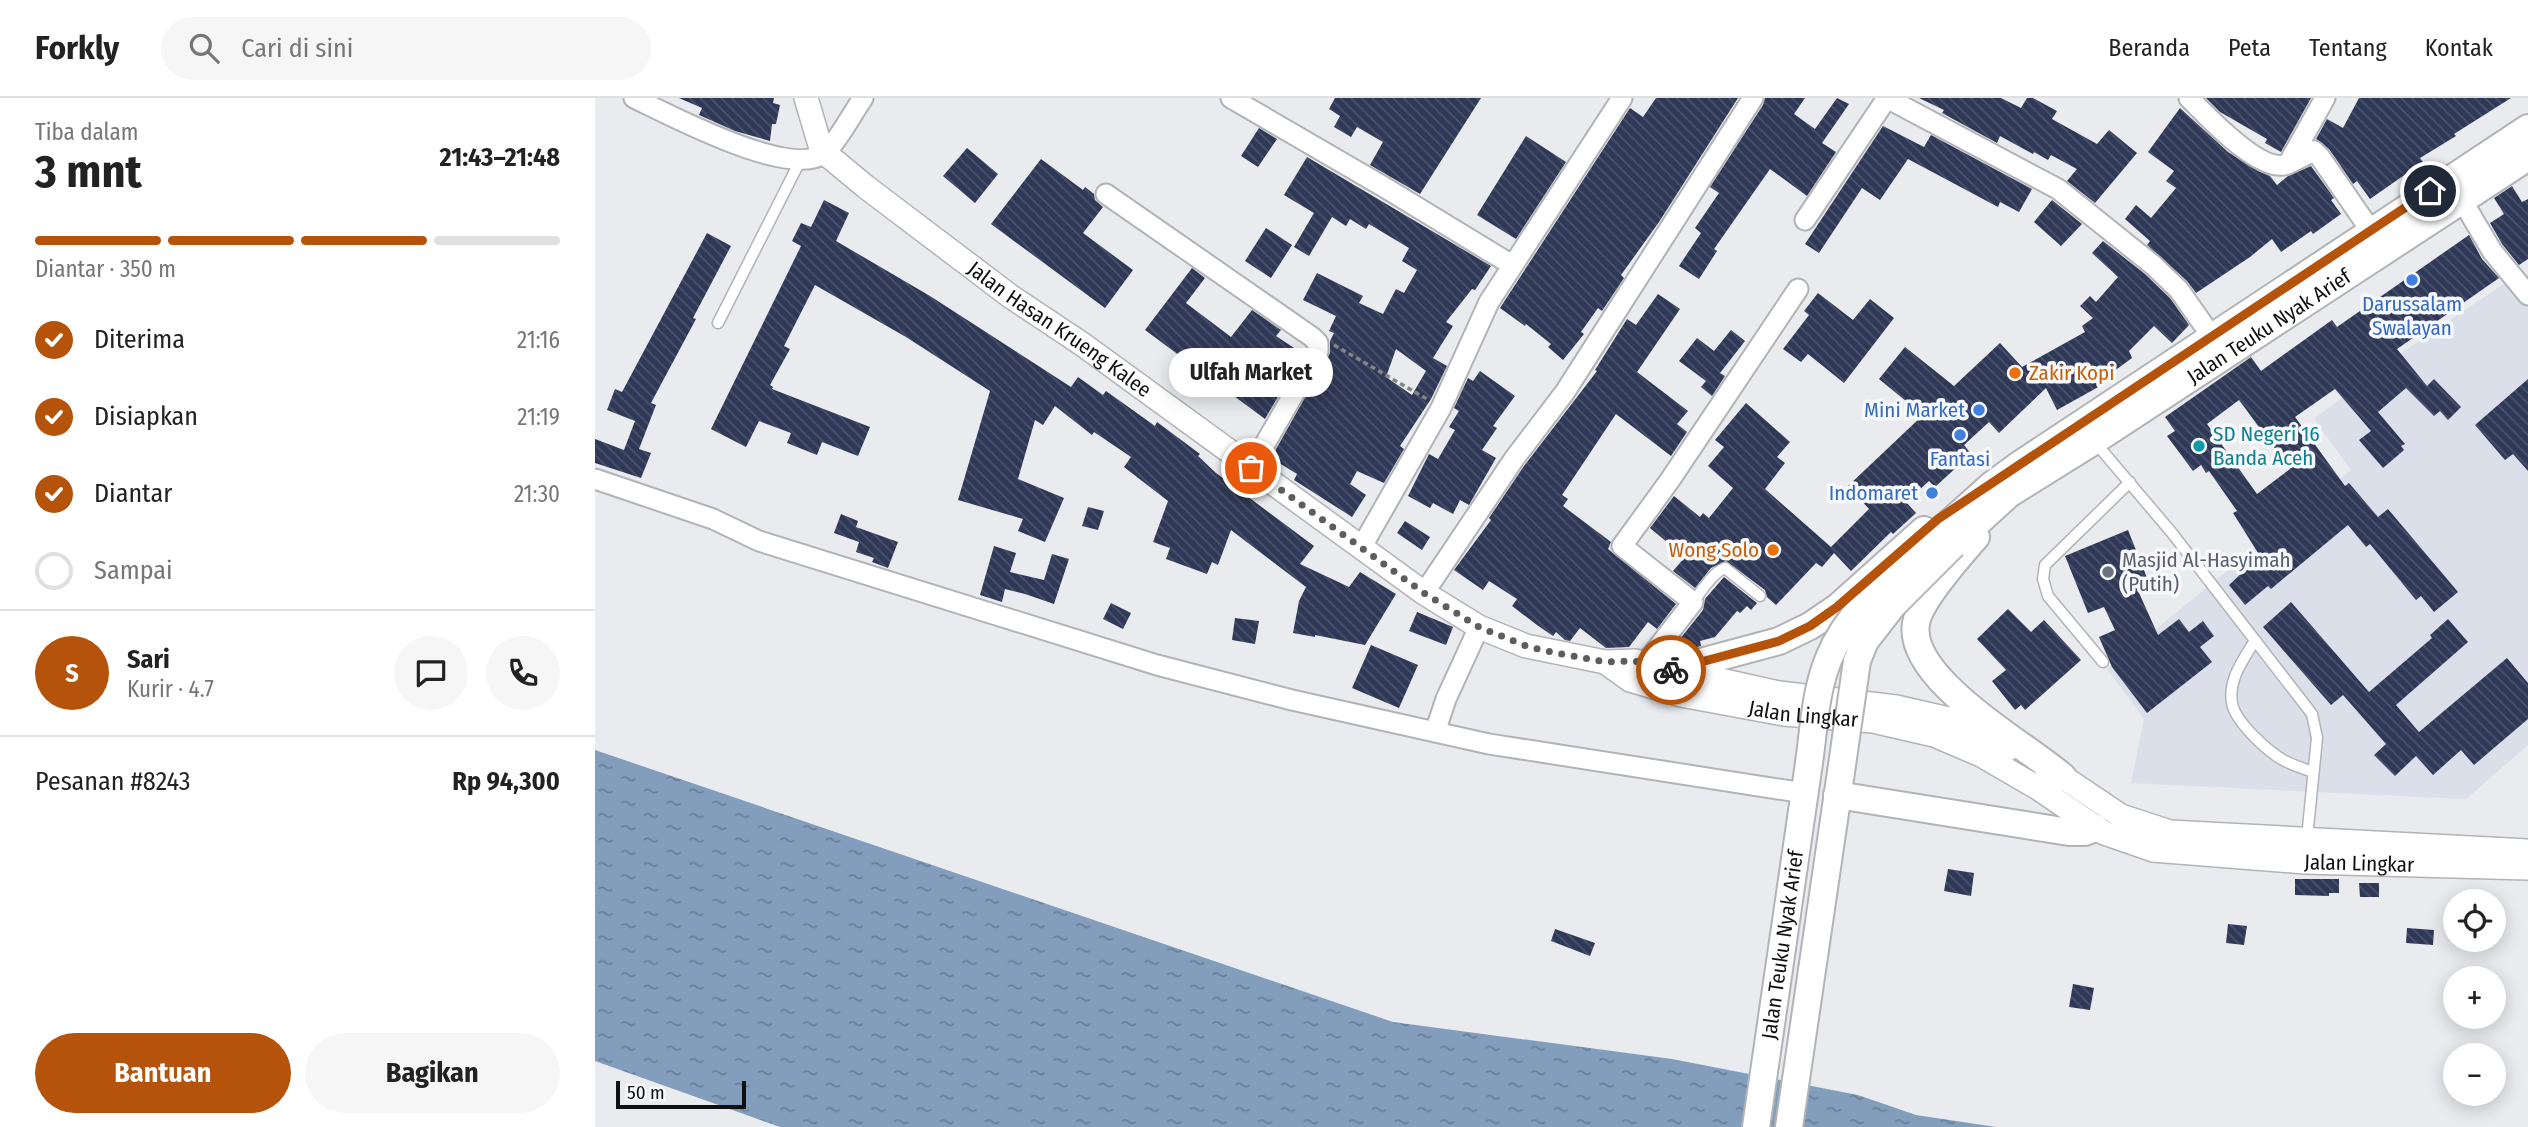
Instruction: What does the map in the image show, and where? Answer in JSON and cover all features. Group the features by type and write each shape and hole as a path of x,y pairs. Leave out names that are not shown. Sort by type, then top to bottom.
{"main road":[{"name":"Jalan Teuku Nyak Arief","path":"2001,489 2094,441 2455,189 2528,128"},
{"name":"Jalan Teuku Nyak Arief","path":"2001,489 2212,337 2371,231 2455,189 2528,157"},
{"path":"1945,539 2001,489"},
{"path":"1671,670 1779,641 1810,626 1837,607 1938,519 2001,489"},
{"path":"2001,489 1917,616 1917,642 1923,658 1932,670 1962,700 2063,777"},
{"name":"Jalan Teuku Nyak Arief","path":"1756,1127 1818,694 1829,656 1855,615 1945,539"},
{"name":"Jalan Teuku Nyak Arief","path":"1789,1127 1857,661 1865,641 1945,539"},
{"path":"1839,783 2069,832 2111,828"}],"street":[{"path":"634,98 740,148 801,159 813,159 825,153 863,98"},
{"path":"806,98 820,145 825,153"},
{"path":"1231,98 1511,265"},
{"path":"1361,548 1441,408 1480,319 1511,265 1622,98"},
{"path":"1424,593 1514,459 1566,392 1753,98"},
{"path":"1805,220 1887,98 2058,189 2153,265 2179,290 2212,337"},
{"path":"2189,98 2218,127 2262,161 2281,167 2314,152 2371,231"},
{"path":"2288,164 2325,98"},
{"name":"Jalan Hasan Krueng Kalee","path":"825,153 1010,296 1082,344 1424,593 1476,634 1605,662"},
{"path":"2455,189 2492,251 2528,295"},
{"path":"1106,194 1318,343 1318,352 1251,468"},
{"path":"1645,664 1693,602 1622,546 1670,480 1798,289"},
{"path":"595,479 713,519 759,541 1157,666 1292,700 1489,744 1804,793"},
{"path":"1435,732 1446,699 1476,634"},
{"name":"Jalan Lingkar","path":"1605,662 1635,661 1779,692 1896,707 1962,722 2028,761 2063,777 2111,828"},
{"name":"Jalan Lingkar","path":"1605,662 1630,680 1681,695 1784,714 1873,721 1934,735 1981,755 2153,850 2173,852 2306,844 2528,868"},
{"path":"2306,844 2528,851"}],"lane":[{"path":"718,323 801,159"},
{"path":"2094,441 2172,533 2312,714 2317,738 2306,844"},
{"path":"2103,662 2048,596 2043,572 2045,565 2130,482"},
{"path":"1693,602 1714,576 1725,568 1760,596"},
{"path":"2254,642 2238,667 2232,689 2232,703 2238,717 2273,753 2287,762 2313,772"}],"path":[{"path":"1318,343 1348,352 1441,408"}],"shaded area":[{"path":"2508,281 2528,304 2528,745 2466,799 2131,783 2144,719 2107,669 2351,470 2314,419 2397,356","holes":["2388,509 2457,592 2434,612 2421,596 2416,599 2370,544 2366,547 2357,535","2291,603 2359,680 2331,705 2263,628","2447,619 2467,643 2396,705 2425,738 2379,719 2370,726 2350,703 2368,693 2432,638 2430,634","2375,756 2411,760 2395,776"]}],"water":[{"path":"595,750 1393,1022 1672,1059 1858,1095 1916,1115 1996,1127 780,1127 595,1061"}],"building":[{"path":"679,98 774,98 773,103 780,105 776,124 772,124 770,141 735,131 699,115 702,108"},
{"path":"1335,98 1481,98 1420,194 1370,165 1383,142 1357,127 1351,137 1334,127 1340,116 1329,109"},
{"path":"1656,98 1738,98 1659,222 1621,275 1624,278 1602,311 1598,308 1581,332 1584,334 1563,360 1548,347 1551,344 1500,308 1630,108 1643,117"},
{"path":"1765,98 1805,98 1794,114 1815,129 1837,98 1849,104 1822,143 1836,152 1807,196 1770,169 1714,249 1717,251 1699,279 1679,266 1701,233 1695,228 1719,193 1710,187"},
{"path":"1919,98 2001,98 2021,108 2027,98 2033,98 2057,111 2052,119 2097,144 2109,130 2137,153 2095,203 2067,181 2077,169 2051,155 2048,160 2034,152 2033,154 2000,136 1997,143"},
{"path":"2206,98 2311,98 2281,152 2265,143 2267,139 2220,112"},
{"path":"2359,98 2511,98 2420,158 2423,162 2370,199 2357,181 2353,184 2329,149 2316,139 2327,119 2343,128"},
{"path":"2180,108 2228,152 2270,176 2277,185 2288,176 2311,166 2334,198 2331,200 2341,214 2281,252 2272,239 2196,293 2187,281 2147,245 2150,241 2125,219 2136,205 2151,218 2176,188 2166,181 2174,171 2148,152"},
{"path":"1883,126 1924,147 1931,135 2032,189 2019,212 2000,202 1998,207 1908,159 1880,200 1862,188 1819,253 1805,244"},
{"path":"1259,128 1277,139 1258,167 1241,156"},
{"path":"1526,136 1566,162 1516,239 1477,215"},
{"path":"967,148 998,174 975,203 943,176"},
{"path":"1307,157 1491,266 1475,290 1472,289 1446,322 1453,326 1433,358 1447,366 1431,399 1400,446 1404,449 1384,483 1357,471 1350,484 1366,495 1352,517 1294,480 1297,474 1271,458 1330,353 1330,341 1334,333 1329,331 1336,316 1303,300 1317,273 1363,296 1359,303 1383,314 1396,289 1404,293 1417,270 1402,261 1409,248 1369,224 1366,229 1350,219 1346,226 1332,217 1309,256 1294,247 1314,213 1284,195","holes":["1396,349 1426,371 1412,395 1386,377"]},
{"path":"1041,159 1083,190 1085,187 1094,194 1095,200 1103,207 1083,233 1133,270 1105,308 991,224"},
{"path":"2512,186 2522,202 2528,199 2528,259 2519,265 2490,223 2504,214 2494,198"},
{"path":"824,200 849,213 836,241 930,296 1071,387 1078,377 1103,395 1106,391 1155,426 1157,422 1200,454 1198,456 1216,473 1314,546 1300,564 1349,587 1360,572 1396,594 1365,645 1293,633 1299,601 1306,587 1231,530 1218,565 1212,562 1207,574 1166,559 1170,548 1153,542 1168,501 1124,467 1131,457 1094,432 1092,435 1055,406 1043,425 1035,420 1018,479 1064,498 1045,542 1018,531 1023,519 958,500 990,391 906,337 815,285 784,346 790,349 770,385 772,389 870,427 858,456 822,442 817,455 787,443 791,433 759,421 746,447 711,429 801,246 792,241 801,223 811,227"},
{"path":"2052,200 2082,224 2061,246 2034,222"},
{"path":"1266,228 1292,245 1271,278 1245,261"},
{"path":"707,233 731,246 651,403 656,405 639,449 651,453 641,478 595,463 595,439 624,450 635,421 607,410 615,389 622,392"},
{"path":"2469,235 2482,259 2499,278 2397,349 2427,386 2434,379 2461,407 2448,420 2440,411 2434,416 2406,388 2378,412 2405,444 2401,446 2404,450 2383,468 2359,440 2371,431 2335,389 2295,417 2345,486 2349,483 2378,517 2388,509 2458,592 2434,612 2421,596 2416,600 2370,544 2366,547 2348,525 2271,589 2268,586 2245,605 2229,585 2260,556 2233,513 2237,511 2209,471 2206,473 2201,465 2193,471 2167,436 2175,431 2165,417 2251,357 2261,371 2332,320 2337,327","holes":["2239,400 2290,469 2257,494 2207,424"]},
{"path":"2103,241 2170,298 2189,325 2172,343 2154,326 2129,351 2132,358 2106,377 2109,381 2057,410 2046,388 1999,433 1989,422 1964,445 1971,454 1935,487 1929,481 1906,502 1916,513 1893,534 1891,532 1851,571 1834,553 1822,567 1816,563 1776,605 1767,597 1765,590 1726,561 1711,568 1695,588 1673,571 1685,557 1650,528 1674,496 1700,517 1703,513 1709,518 1733,488 1708,466 1724,447 1715,440 1746,403 1790,442 1777,457 1785,463 1765,489 1831,547 1869,509 1848,486 1923,415 1879,379 1905,347 1954,386 2000,343 2022,367 2085,332 2082,326 2093,318 2080,306 2090,296 2096,302 2118,277 2092,253"},
{"path":"1192,268 1205,278 1186,303 1231,337 1252,310 1281,330 1276,336 1303,354 1265,419 1145,330"},
{"path":"1818,293 1853,320 1870,299 1894,318 1844,383 1808,354 1801,362 1783,349 1809,315 1804,311"},
{"path":"1658,294 1680,309 1637,372 1688,411 1677,424 1687,432 1671,456 1616,414 1562,495 1568,499 1563,506 1611,542 1608,549 1676,604 1657,629 1648,622 1629,647 1606,648 1580,628 1570,641 1565,640 1556,632 1553,636 1512,606 1517,599 1489,581 1483,590 1454,570 1491,520 1489,518 1524,466 1597,371 1595,370 1627,319 1636,325"},
{"path":"1731,330 1745,341 1720,373 1725,376 1712,396 1701,387 1706,381 1679,361 1697,338 1714,351"},
{"path":"1480,371 1515,396 1493,426 1497,428 1482,450 1496,458 1469,505 1460,500 1453,514 1433,503 1430,508 1408,496 1429,454 1438,459 1455,430 1449,427 1459,411 1454,408 1468,378 1473,381"},
{"path":"2528,379 2528,471 2513,454 2505,460 2475,425"},
{"path":"1088,507 1104,511 1098,530 1082,526"},
{"path":"841,514 858,521 856,527 898,542 888,568 872,562 874,558 856,552 859,542 834,533"},
{"path":"1405,521 1430,537 1422,550 1397,533"},
{"path":"2128,530 2151,588 2139,593 2158,635 2179,619 2189,632 2203,621 2214,636 2200,647 2212,662 2147,713 2112,667 2099,637 2115,630 2104,607 2088,613 2065,556"},
{"path":"994,546 1016,553 1010,572 1044,580 1052,554 1069,559 1054,604 1005,589 1002,602 980,595"},
{"path":"1724,577 1757,603 1751,610 1747,606 1740,613 1737,611 1715,637 1700,641 1701,646 1668,654 1703,610 1705,599"},
{"path":"2291,602 2369,692 2432,638 2430,635 2448,619 2468,642 2396,705 2419,732 2507,658 2528,683 2528,719 2474,765 2461,750 2433,775 2416,756 2395,776 2374,755 2386,744 2343,695 2331,705 2263,627"},
{"path":"1111,603 1131,613 1123,629 1103,619"},
{"path":"2008,609 2031,632 2044,620 2081,660 2025,710 2021,705 2015,710 1992,681 2006,670 1977,639"},
{"path":"1417,612 1453,627 1446,645 1409,631"},
{"path":"1235,618 1259,621 1255,644 1232,640"},
{"path":"1371,645 1418,665 1399,708 1352,688"},
{"path":"1948,869 1974,873 1971,896 1944,891"},
{"path":"2295,879 2339,879 2339,893 2329,893 2329,896 2295,895"},
{"path":"2359,883 2379,883 2379,897 2360,897"},
{"path":"2228,924 2247,926 2244,945 2226,943"},
{"path":"2407,928 2434,930 2433,945 2406,943"},
{"path":"1555,929 1595,943 1590,956 1551,941"},
{"path":"2073,984 2094,988 2090,1010 2069,1007"}],"way so far":[{"path":"1251,468 1424,593 1479,627 1503,638 1546,651 1605,662 1635,661 1671,670"}],"place":[{"name":"Darussalam Swalayan","path":"2412,280"},
{"name":"Zakir Kopi","path":"2015,373"},
{"name":"Mini Market","path":"1979,410"},
{"name":"Fantasi","path":"1960,435"},
{"name":"SD Negeri 16 Banda Aceh","path":"2199,446"},
{"name":"Ulfah Market","path":"1251,468"},
{"name":"Indomaret","path":"1932,493"},
{"name":"Wong Solo","path":"1773,550"},
{"name":"Masjid Al-Hasyimah (Putih)","path":"2108,572"}],"route":[{"path":"1671,670 1748,651 1779,641 1810,626 1837,607 1938,519 2430,191"}]}
